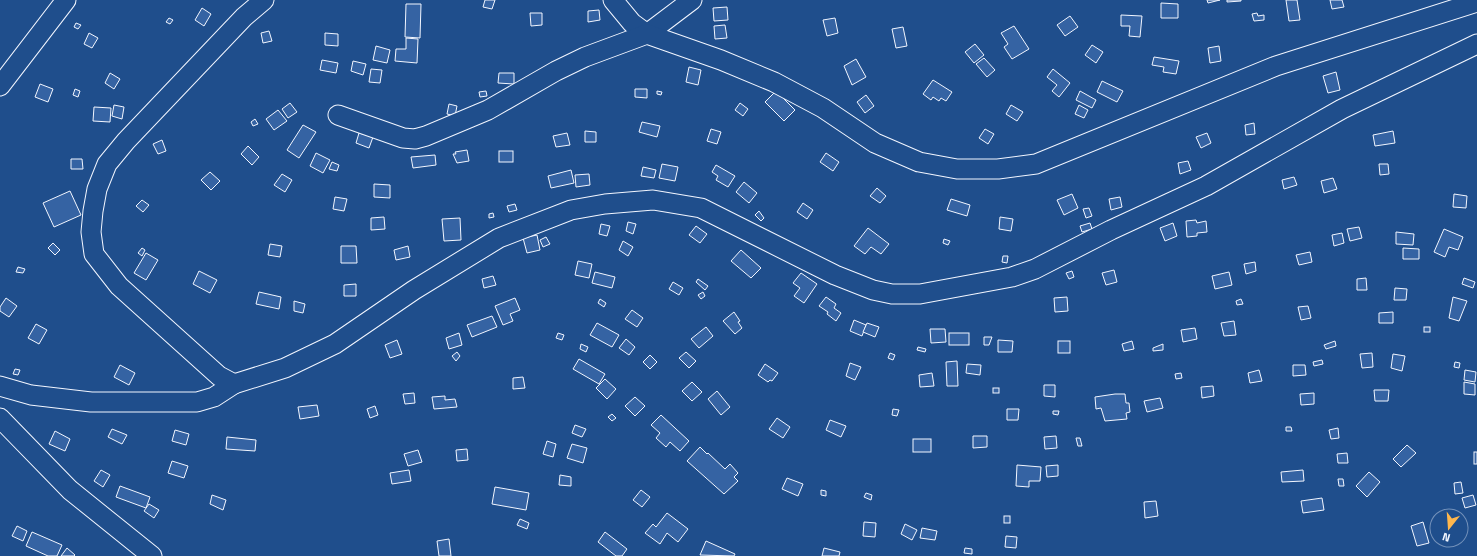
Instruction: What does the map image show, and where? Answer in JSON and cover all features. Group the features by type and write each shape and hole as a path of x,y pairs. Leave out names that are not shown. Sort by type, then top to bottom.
{"street":[{"path":"0,86 66,0"},
{"path":"234,384 219,376 119,286 94,254 92,232 93,211 97,189 107,164 126,141 244,17 264,0"},
{"path":"613,0 632,23 647,34 721,60 774,82 823,108 875,142 919,162 957,169 998,169 1036,164 1276,66 1477,2"},
{"path":"338,114 404,138 415,139 426,136 488,110 556,70 585,57 647,34 692,0"},
{"path":"0,386 31,395 91,402 197,402 214,397 234,384 285,368 335,344 414,290 500,238 571,210 605,204 653,200 701,208 835,275 873,290 892,294 920,294 1012,277 1034,269 1111,230 1206,186 1342,109 1477,44"},
{"path":"0,418 70,490 152,556"}],"building":[{"path":"485,0 495,0 492,9 483,7"},
{"path":"1207,0 1220,0 1208,3"},
{"path":"1227,0 1241,0 1241,1 1227,2"},
{"path":"1286,0 1297,0 1300,20 1289,21"},
{"path":"1330,0 1342,0 1344,7 1332,9"},
{"path":"1161,3 1178,4 1178,18 1161,18"},
{"path":"406,4 421,4 420,38 405,37"},
{"path":"727,7 728,20 714,21 713,8"},
{"path":"202,8 211,14 204,26 195,20"},
{"path":"599,10 600,20 588,22 588,11"},
{"path":"530,13 542,13 542,25 531,26"},
{"path":"1257,13 1258,16 1264,15 1264,20 1254,21 1252,14"},
{"path":"1121,15 1142,16 1140,37 1129,36 1130,26 1121,26"},
{"path":"1070,16 1078,27 1065,36 1057,25"},
{"path":"169,18 173,20 170,24 166,22"},
{"path":"835,18 838,33 827,36 823,20"},
{"path":"76,23 81,25 78,29 74,27"},
{"path":"725,25 727,38 715,39 714,26"},
{"path":"1014,26 1029,49 1012,59 1004,47 1008,44 1001,33"},
{"path":"903,27 907,46 896,48 892,29"},
{"path":"269,31 272,41 263,43 261,33"},
{"path":"89,33 98,38 92,48 84,44"},
{"path":"325,33 338,34 338,46 325,45"},
{"path":"406,38 418,39 417,63 395,61 396,49 406,49"},
{"path":"975,44 984,55 974,63 965,52"},
{"path":"1092,45 1103,52 1096,63 1085,55"},
{"path":"376,46 390,50 387,63 373,60"},
{"path":"1219,46 1221,61 1210,63 1208,48"},
{"path":"1154,57 1179,61 1176,74 1163,72 1164,67 1152,65"},
{"path":"984,58 995,70 987,77 976,64"},
{"path":"856,59 866,77 852,85 844,66"},
{"path":"322,60 338,63 336,73 320,70"},
{"path":"353,61 366,64 363,75 351,71"},
{"path":"689,67 701,70 698,85 686,82"},
{"path":"371,69 382,70 380,83 369,82"},
{"path":"1053,69 1070,83 1059,97 1052,91 1057,85 1047,77"},
{"path":"1336,72 1340,90 1328,93 1323,76"},
{"path":"110,73 120,79 114,89 105,83"},
{"path":"499,73 514,73 514,84 498,83"},
{"path":"933,80 952,92 946,101 941,98 939,101 933,97 931,100 923,94"},
{"path":"1102,81 1123,91 1117,102 1097,92"},
{"path":"40,84 53,89 48,102 35,97"},
{"path":"75,89 80,91 78,97 73,95"},
{"path":"635,89 647,89 647,98 635,97"},
{"path":"486,91 487,96 480,97 479,92"},
{"path":"657,91 662,92 661,95 657,94"},
{"path":"776,91 795,110 784,121 765,102"},
{"path":"1080,91 1096,100 1092,108 1076,100"},
{"path":"866,95 874,106 865,113 857,102"},
{"path":"290,103 297,112 288,118 282,109"},
{"path":"740,103 748,109 743,116 735,110"},
{"path":"449,104 457,106 455,116 447,114"},
{"path":"114,105 124,107 122,119 112,116"},
{"path":"1011,105 1023,112 1017,121 1006,114"},
{"path":"1079,105 1088,110 1084,118 1075,114"},
{"path":"94,107 111,108 110,122 93,121"},
{"path":"278,110 287,121 274,130 266,119"},
{"path":"255,119 258,124 253,126 251,122"},
{"path":"642,122 660,126 657,137 639,132"},
{"path":"1254,123 1255,134 1246,135 1245,125"},
{"path":"303,125 316,132 299,158 287,150"},
{"path":"711,129 721,132 717,144 707,141"},
{"path":"985,129 994,134 988,144 979,138"},
{"path":"585,131 596,132 596,142 585,142"},
{"path":"1393,131 1395,143 1375,146 1373,135"},
{"path":"359,133 373,137 369,148 356,143"},
{"path":"567,133 570,145 556,147 553,136"},
{"path":"1207,133 1211,143 1201,148 1196,137"},
{"path":"162,140 166,151 158,154 153,144"},
{"path":"248,146 259,157 252,165 241,154"},
{"path":"467,150 469,161 457,163 453,154 456,154 455,152"},
{"path":"499,151 513,151 513,162 499,162"},
{"path":"316,153 330,160 323,173 310,166"},
{"path":"826,153 839,162 833,171 820,162"},
{"path":"435,155 436,165 413,168 411,157"},
{"path":"71,159 82,159 83,169 71,169"},
{"path":"1188,161 1191,170 1180,174 1178,163"},
{"path":"332,162 339,165 337,171 329,169"},
{"path":"662,164 678,167 675,181 659,178"},
{"path":"1379,164 1388,164 1389,174 1380,175"},
{"path":"716,165 735,176 728,187 716,180 718,176 712,172"},
{"path":"643,167 656,170 654,178 641,176"},
{"path":"571,170 574,183 551,188 548,176"},
{"path":"210,172 220,181 211,190 201,180"},
{"path":"282,174 292,180 285,192 274,185"},
{"path":"589,174 590,185 576,187 575,175"},
{"path":"1294,177 1297,185 1284,189 1282,180"},
{"path":"1333,178 1337,189 1324,193 1321,181"},
{"path":"744,182 757,193 749,203 736,192"},
{"path":"374,184 390,185 390,198 374,197"},
{"path":"877,188 886,196 880,203 870,196"},
{"path":"70,191 81,215 54,227 43,203"},
{"path":"1072,194 1078,208 1064,215 1057,200"},
{"path":"1454,194 1467,196 1466,208 1453,207"},
{"path":"335,197 347,199 344,211 333,209"},
{"path":"1120,197 1122,207 1111,210 1109,199"},
{"path":"951,199 970,205 967,216 947,210"},
{"path":"142,200 149,205 143,212 136,206"},
{"path":"803,203 813,210 807,219 797,212"},
{"path":"515,204 517,210 509,212 507,206"},
{"path":"1089,208 1092,216 1086,218 1083,209"},
{"path":"759,211 764,218 761,221 755,215"},
{"path":"493,213 494,217 489,218 489,214"},
{"path":"384,217 385,229 371,230 371,218"},
{"path":"1000,217 1013,219 1011,231 999,229"},
{"path":"460,218 461,240 444,241 442,219"},
{"path":"1196,220 1197,223 1206,221 1207,232 1197,233 1197,236 1187,237 1186,221"},
{"path":"628,222 636,224 633,234 626,231"},
{"path":"1090,223 1092,229 1082,232 1080,226"},
{"path":"1173,223 1177,236 1165,241 1160,228"},
{"path":"601,224 610,226 607,236 599,234"},
{"path":"696,226 707,234 700,243 689,235"},
{"path":"1359,227 1362,238 1350,241 1347,229"},
{"path":"868,228 889,244 881,254 871,247 865,254 854,246"},
{"path":"1444,229 1463,237 1458,250 1449,247 1445,257 1434,252"},
{"path":"1396,232 1414,234 1413,245 1396,244"},
{"path":"1342,233 1344,243 1334,246 1332,235"},
{"path":"537,235 540,250 527,253 523,238"},
{"path":"546,237 550,244 543,247 540,240"},
{"path":"944,239 950,241 948,245 943,243"},
{"path":"623,241 633,247 628,256 619,250"},
{"path":"53,243 60,250 55,255 48,248"},
{"path":"270,244 282,246 280,257 268,255"},
{"path":"341,246 356,246 357,263 341,263"},
{"path":"408,246 410,257 396,260 394,250"},
{"path":"142,248 145,250 142,256 138,253"},
{"path":"1403,248 1419,249 1419,259 1403,259"},
{"path":"741,250 761,268 751,278 731,261"},
{"path":"1310,252 1312,262 1299,265 1296,255"},
{"path":"146,253 158,260 146,280 134,273"},
{"path":"1003,256 1008,256 1007,263 1002,262"},
{"path":"578,261 592,264 589,278 575,275"},
{"path":"1255,262 1256,271 1246,274 1244,264"},
{"path":"18,267 25,269 23,273 16,272"},
{"path":"1114,270 1117,282 1106,285 1102,273"},
{"path":"199,271 217,280 210,293 193,284"},
{"path":"1072,271 1074,277 1069,279 1066,273"},
{"path":"595,272 615,277 612,288 592,283"},
{"path":"1229,272 1232,285 1215,289 1212,276"},
{"path":"801,273 817,284 804,303 794,296 800,288 793,283"},
{"path":"493,276 496,285 484,288 482,279"},
{"path":"1366,278 1367,290 1357,290 1357,279"},
{"path":"1464,278 1475,282 1473,288 1462,284"},
{"path":"698,279 708,286 705,290 696,282"},
{"path":"673,282 683,288 679,295 669,289"},
{"path":"356,284 356,296 344,296 344,285"},
{"path":"1395,288 1407,289 1406,300 1394,300"},
{"path":"259,292 281,297 279,309 256,304"},
{"path":"703,292 705,296 701,299 698,295"},
{"path":"826,297 836,304 834,308 841,313 836,321 827,314 828,312 819,306"},
{"path":"1067,297 1068,311 1055,312 1054,298"},
{"path":"1453,297 1467,301 1459,321 1449,318"},
{"path":"6,298 17,306 9,317 0,311 0,307"},
{"path":"515,298 520,310 510,314 513,321 503,325 495,306"},
{"path":"600,299 606,303 604,307 598,303"},
{"path":"1241,299 1243,304 1237,305 1236,301"},
{"path":"294,301 305,304 303,313 294,311"},
{"path":"1308,306 1311,318 1301,320 1298,307"},
{"path":"632,310 643,318 637,327 625,319"},
{"path":"734,312 740,321 738,322 742,328 735,334 723,321"},
{"path":"1393,312 1393,323 1379,323 1379,313"},
{"path":"492,316 497,327 472,337 467,325"},
{"path":"854,320 866,325 862,336 850,331"},
{"path":"1234,321 1236,335 1224,336 1221,323"},
{"path":"597,323 619,335 612,347 590,335"},
{"path":"867,323 879,327 875,337 863,332"},
{"path":"36,324 47,330 39,344 28,338"},
{"path":"706,327 713,336 699,348 691,339"},
{"path":"1424,327 1430,327 1430,332 1424,332"},
{"path":"1195,328 1197,339 1183,342 1181,330"},
{"path":"930,329 945,329 946,342 931,343"},
{"path":"459,333 462,345 449,349 446,338"},
{"path":"558,333 564,335 562,340 556,338"},
{"path":"949,333 969,333 969,345 949,345"},
{"path":"984,337 992,337 989,345 984,345"},
{"path":"626,339 635,347 629,355 619,348"},
{"path":"397,340 402,354 390,358 385,345"},
{"path":"998,340 1013,341 1012,352 998,352"},
{"path":"1058,341 1070,341 1070,353 1058,353"},
{"path":"1132,341 1134,349 1124,351 1122,344"},
{"path":"1335,341 1336,346 1326,349 1324,345"},
{"path":"581,344 588,347 586,352 580,349"},
{"path":"1163,344 1163,350 1153,351 1153,348"},
{"path":"918,347 926,349 925,352 917,350"},
{"path":"457,352 460,356 456,361 452,356"},
{"path":"686,352 696,361 689,368 679,358"},
{"path":"890,353 895,355 893,360 888,358"},
{"path":"1372,353 1373,367 1362,368 1360,354"},
{"path":"1393,354 1405,356 1402,371 1391,368"},
{"path":"650,355 657,362 650,369 643,362"},
{"path":"579,359 605,374 599,384 573,369"},
{"path":"1322,360 1323,364 1314,366 1313,362"},
{"path":"957,361 958,386 947,386 946,362"},
{"path":"1455,362 1460,363 1459,368 1454,367"},
{"path":"850,363 861,367 855,380 846,376"},
{"path":"765,364 778,373 772,381 770,380 768,382 758,375"},
{"path":"967,364 981,365 980,375 966,373"},
{"path":"120,365 135,373 129,385 114,377"},
{"path":"1293,365 1305,365 1306,375 1293,376"},
{"path":"15,369 20,370 18,375 13,374"},
{"path":"1259,370 1262,381 1250,383 1248,373"},
{"path":"1465,370 1476,372 1475,382 1464,380"},
{"path":"932,373 934,386 920,387 919,375"},
{"path":"1181,373 1182,378 1176,379 1175,374"},
{"path":"523,377 525,388 513,389 513,378"},
{"path":"605,379 616,389 607,399 596,388"},
{"path":"692,382 702,392 692,401 682,391"},
{"path":"1464,382 1475,384 1475,395 1464,394"},
{"path":"1044,385 1055,385 1055,397 1044,396"},
{"path":"1213,386 1214,396 1202,398 1201,387"},
{"path":"993,388 999,388 999,393 993,393"},
{"path":"1374,390 1389,390 1388,401 1375,401"},
{"path":"717,391 730,407 721,415 708,399"},
{"path":"414,393 415,403 405,404 403,394"},
{"path":"1314,393 1314,404 1301,405 1300,394"},
{"path":"1125,394 1126,403 1129,403 1130,412 1126,413 1127,419 1105,421 1101,408 1096,409 1095,397"},
{"path":"445,396 445,400 455,399 457,407 434,409 432,397"},
{"path":"635,397 645,406 635,416 625,406"},
{"path":"1160,398 1163,408 1147,412 1144,401"},
{"path":"317,405 319,416 300,419 298,407"},
{"path":"375,406 378,415 370,418 367,409"},
{"path":"893,409 899,410 897,416 892,415"},
{"path":"1007,409 1019,409 1018,420 1007,420"},
{"path":"1053,411 1059,411 1058,415 1053,414"},
{"path":"612,414 616,418 612,421 608,417"},
{"path":"661,415 689,441 680,451 670,442 666,447 656,438 660,433 651,425"},
{"path":"777,418 790,427 783,438 769,429"},
{"path":"830,420 846,426 841,437 826,430"},
{"path":"575,425 586,429 582,437 572,433"},
{"path":"1286,427 1291,427 1292,431 1286,431"},
{"path":"1338,428 1339,438 1331,439 1329,430"},
{"path":"112,429 127,435 122,444 108,437"},
{"path":"175,430 189,434 186,445 172,441"},
{"path":"55,431 70,439 65,451 49,444"},
{"path":"973,436 987,436 987,447 973,448"},
{"path":"1056,436 1057,448 1045,449 1044,437"},
{"path":"227,437 256,440 255,451 226,449"},
{"path":"1076,438 1080,438 1082,446 1078,446"},
{"path":"913,439 931,439 931,452 913,452"},
{"path":"547,441 556,444 553,457 543,454"},
{"path":"572,444 587,448 583,463 567,458"},
{"path":"1407,445 1416,453 1401,467 1393,459"},
{"path":"700,447 725,469 730,464 738,473 734,477 738,481 724,494 687,461"},
{"path":"467,449 468,460 457,461 456,450"},
{"path":"418,450 422,462 408,466 404,454"},
{"path":"1474,452 1477,452 1477,464 1474,464"},
{"path":"1347,453 1348,463 1338,463 1337,454"},
{"path":"172,461 188,466 184,478 168,473"},
{"path":"1017,465 1041,467 1040,481 1029,481 1029,487 1016,486"},
{"path":"1058,465 1058,476 1047,477 1046,466"},
{"path":"101,470 110,475 103,487 94,481"},
{"path":"409,470 411,481 392,484 390,473"},
{"path":"1303,470 1304,481 1282,482 1281,472"},
{"path":"1369,472 1380,482 1367,497 1356,486"},
{"path":"560,475 571,477 571,486 559,485"},
{"path":"787,478 803,484 798,496 782,489"},
{"path":"1338,479 1343,479 1344,486 1339,486"},
{"path":"1461,482 1463,493 1455,494 1454,483"},
{"path":"120,486 150,497 146,508 116,497"},
{"path":"495,487 529,493 526,510 492,504"},
{"path":"641,490 650,497 642,507 633,500"},
{"path":"821,490 826,491 826,496 821,495"},
{"path":"866,493 872,495 871,500 864,497"},
{"path":"212,495 226,500 223,510 210,504"},
{"path":"1473,495 1476,505 1465,508 1462,498"},
{"path":"1322,498 1324,510 1303,513 1301,501"},
{"path":"1156,501 1158,516 1145,518 1144,502"},
{"path":"149,504 159,510 154,518 144,511"},
{"path":"667,513 688,529 678,542 667,533 660,544 645,533 653,524 656,527"},
{"path":"1004,516 1010,516 1010,523 1004,523"},
{"path":"520,519 529,523 527,529 517,525"},
{"path":"864,522 876,523 875,537 863,536"},
{"path":"1423,522 1429,543 1417,546 1411,526"},
{"path":"905,524 917,530 912,540 901,534"},
{"path":"17,526 27,531 23,541 12,536"},
{"path":"922,528 937,531 935,540 920,538"},
{"path":"32,532 62,545 57,556 48,556 26,546"},
{"path":"605,532 627,549 622,556 616,556 598,542"},
{"path":"1006,536 1017,537 1016,548 1005,547"},
{"path":"449,539 451,556 439,556 437,541"},
{"path":"706,541 735,554 734,556 700,555"},
{"path":"67,548 75,555 74,556 61,556"},
{"path":"824,548 840,552 839,556 822,556"},
{"path":"965,548 972,549 972,554 964,553"}]}
